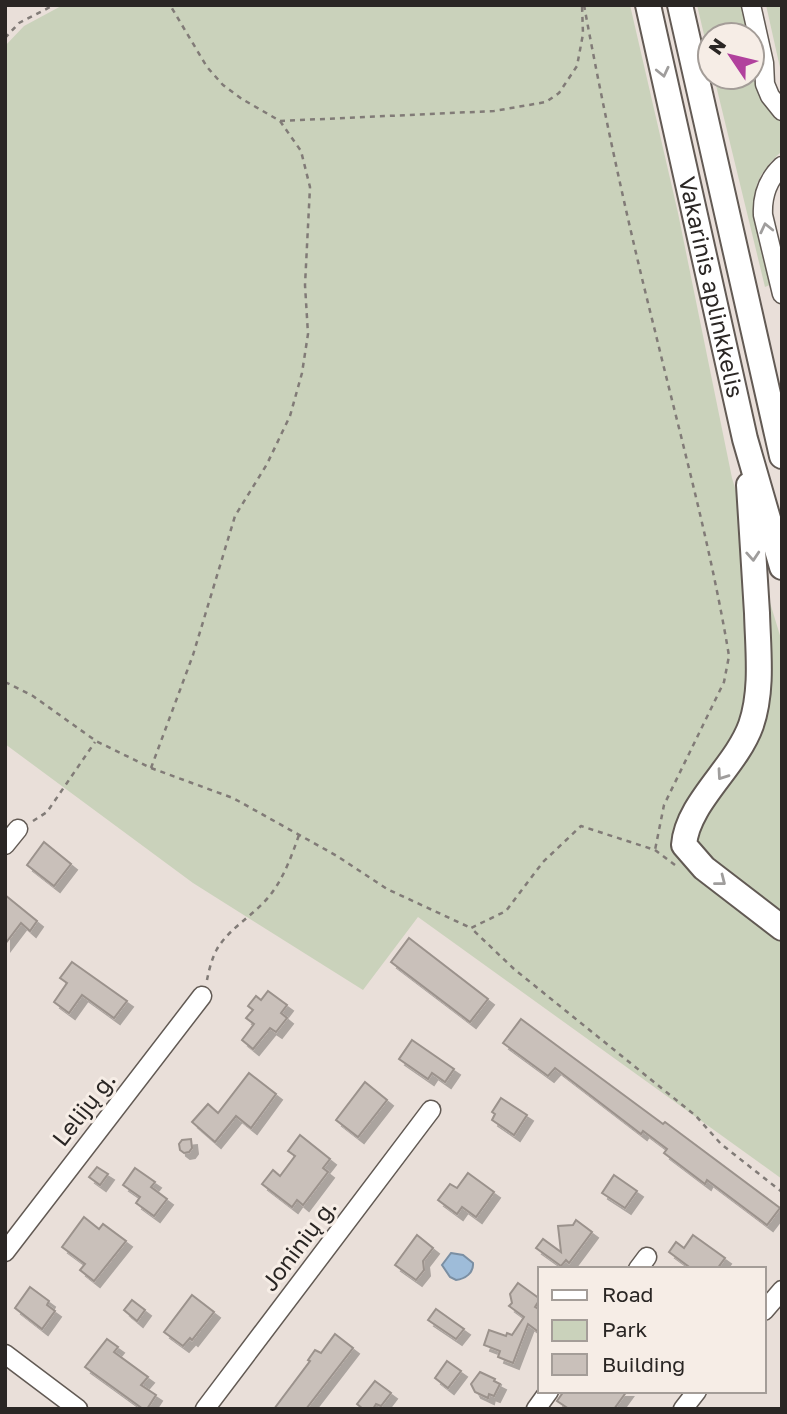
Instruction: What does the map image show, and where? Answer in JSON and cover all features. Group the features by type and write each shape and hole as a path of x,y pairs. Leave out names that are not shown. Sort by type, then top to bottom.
{"highway":[{"name":"Vakarinis aplinkkelis","path":"648,5 746,439 782,568"},
{"name":"Vakarinis aplinkkelis","path":"680,5 782,456"},
{"path":"707,126 734,200 782,384"},
{"path":"746,439 758,640 759,678 756,704 751,725 741,747 693,815 685,830 684,845 704,868 782,928"}],"street":[{"path":"766,66 782,92"},
{"path":"766,86 782,111"},
{"path":"782,166 764,192 763,204 782,294"},
{"path":"5,845 18,829"},
{"name":"Lelijų g.","path":"5,1252 202,996"},
{"name":"Joninių g.","path":"205,1409 431,1110"},
{"path":"766,1309 782,1290"},
{"path":"5,1354 78,1409"},
{"path":"536,1409 548,1393"},
{"path":"682,1409 695,1393"}],"path":[{"path":"5,38 19,23 54,5"},
{"path":"152,768 193,655 234,516 267,464 290,416 302,373 308,334 304,285 310,187 301,150 280,121 242,99 206,67 170,5"},
{"path":"280,121 494,111 546,102 559,93 577,66 583,34 583,5"},
{"path":"583,5 729,656 724,682 664,805 654,850"},
{"path":"5,682 33,696 96,741 152,768 233,798 337,856 387,889 471,928 514,969 696,1116 721,1144 782,1192"},
{"path":"18,829 47,813 96,741"},
{"path":"471,928 506,911 543,862 580,826 654,850 676,866"},
{"path":"202,996 216,949 258,910 272,893 299,835"}],"green space":[{"path":"63,5 630,5 678,213 732,478 782,642 782,1179 418,917 363,990 193,883 5,744 5,46 24,26"},
{"path":"697,5 742,5 745,21 701,21"},
{"path":"766,5 782,5 782,73 781,72"},
{"path":"717,91 764,91 782,120 782,151 765,169 755,192 757,226 772,284 765,287"}],"water":[{"path":"451,1253 463,1255 473,1263 472,1270 466,1277 456,1280 450,1277 442,1265"}],"building":[{"path":"44,842 71,864 54,886 27,865"},
{"path":"5,895 37,921 30,931 21,923 5,944"},
{"path":"409,938 488,999 470,1022 391,962"},
{"path":"72,962 127,1001 114,1018 82,995 69,1013 54,1002 67,983 60,978"},
{"path":"268,991 287,1005 281,1013 287,1018 276,1032 270,1028 253,1049 242,1040 254,1024 246,1018 253,1010 248,1006 256,996 261,1000"},
{"path":"521,1019 780,1208 767,1225 707,1180 705,1184 664,1153 667,1149 643,1131 641,1134 555,1068 548,1076 503,1043"},
{"path":"412,1040 454,1069 445,1082 432,1073 428,1079 399,1059"},
{"path":"249,1073 276,1094 251,1128 236,1116 215,1142 192,1122 208,1104 218,1113"},
{"path":"365,1082 387,1100 358,1137 336,1120"},
{"path":"501,1098 527,1115 514,1135 492,1120 495,1114 492,1112"},
{"path":"300,1135 330,1159 323,1168 328,1172 303,1205 297,1200 292,1207 262,1184 273,1170 280,1176 295,1156 288,1151"},
{"path":"191,1139 192,1148 184,1153 179,1144 182,1140"},
{"path":"97,1167 108,1174 100,1185 89,1177"},
{"path":"135,1168 155,1182 151,1187 167,1199 154,1216 136,1203 140,1197 123,1185"},
{"path":"468,1173 494,1192 476,1217 462,1207 457,1214 438,1200 450,1184 457,1188"},
{"path":"614,1175 637,1191 625,1208 602,1193"},
{"path":"84,1217 99,1229 103,1224 126,1241 94,1281 80,1270 85,1264 62,1247"},
{"path":"576,1220 592,1232 569,1263 566,1260 561,1266 536,1248 543,1239 561,1252 558,1226 573,1225"},
{"path":"417,1235 433,1248 423,1261 424,1270 416,1280 395,1265"},
{"path":"693,1235 725,1258 718,1267 689,1267 669,1252 676,1242 684,1248"},
{"path":"518,1283 538,1298 535,1307 538,1309 538,1332 528,1324 513,1363 498,1357 500,1351 484,1345 489,1330 506,1336 507,1333 512,1335 524,1317 509,1306 512,1303 510,1294"},
{"path":"30,1287 49,1301 47,1305 55,1311 42,1329 15,1308"},
{"path":"192,1295 214,1312 192,1340 190,1338 183,1346 164,1332"},
{"path":"132,1300 145,1310 137,1321 124,1310"},
{"path":"436,1309 464,1329 456,1339 428,1320"},
{"path":"335,1334 353,1348 306,1409 274,1409 310,1361 308,1360 315,1350 321,1353"},
{"path":"107,1339 118,1347 114,1352 148,1377 141,1385 156,1395 147,1409 143,1409 85,1367"},
{"path":"447,1361 461,1371 448,1388 435,1378"},
{"path":"480,1372 500,1384 494,1396 489,1394 488,1398 475,1392 471,1384"},
{"path":"375,1381 391,1393 381,1406 376,1404 373,1409 363,1409 357,1404"},
{"path":"563,1393 626,1393 614,1409 569,1409 557,1401"}]}
